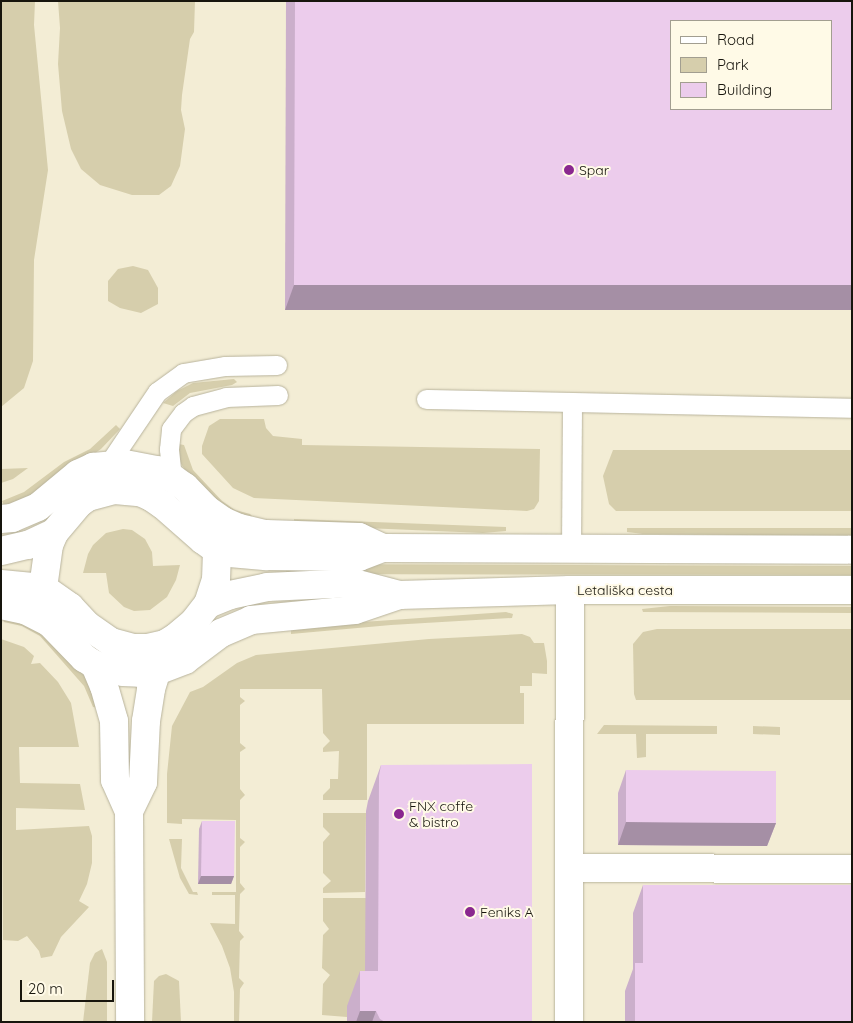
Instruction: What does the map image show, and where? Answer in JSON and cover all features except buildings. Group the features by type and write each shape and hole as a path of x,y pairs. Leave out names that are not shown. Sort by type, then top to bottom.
{"main road":[{"path":"1,519 12,518 38,507 78,474 93,467 107,464 141,466 172,478 185,487 206,509 223,521 252,532 359,537 383,548"},
{"path":"50,623 43,588 49,545 54,533 66,516 88,497 116,490 140,492 163,505 217,550 230,553 267,556 359,557 383,548 852,550"},
{"path":"1,584 43,588 70,606 88,626 111,642 133,648 148,648 165,644 193,623 208,604 216,580 217,550 211,521 206,509"},
{"path":"1,551 28,545 54,533"},
{"name":"Letališka cesta","path":"208,604 244,591 287,585 354,583 399,595 570,590 852,590"},
{"path":"569,1022 570,590"},
{"name":"Letališka cesta","path":"1,605 25,610 50,623 84,658 95,665 123,672 157,671 184,660 221,633 251,620 354,610 399,595"},
{"path":"129,811 144,782 146,721 151,690 165,644"},
{"path":"95,665 104,686 114,721 116,780 129,811 130,1022"},
{"path":"569,868 852,869"}],"lane":[{"path":"88,497 107,464 157,392 183,373 225,366 277,365"},
{"path":"172,478 168,449 171,429 183,412 208,400 226,397 278,395"},
{"path":"426,399 852,408"},
{"path":"571,550 572,403"}],"green space":[{"path":"1,1 35,1 34,25 48,170 34,260 33,361 24,388 1,407"},
{"path":"58,1 195,1 194,32 190,39 182,95 181,110 185,129 180,166 171,186 159,195 132,195 100,185 81,169 71,149 62,111 58,64 60,28"},
{"path":"133,266 148,270 158,288 158,304 141,313 120,308 108,301 108,281 118,269"},
{"path":"234,379 237,382 232,385 190,393 173,406 163,403 177,391 193,383"},
{"path":"220,419 264,419 266,428 273,436 302,439 302,445 540,449 539,501 534,509 527,511 254,498 233,488 202,454 202,446 209,426"},
{"path":"116,425 120,429 101,449 29,497 5,507 2,501 24,492 64,462 90,449"},
{"path":"178,444 184,445 193,470 222,501 235,510 250,514 252,516 251,521 233,515 188,475 180,462"},
{"path":"613,450 852,450 852,511 616,511 609,504 603,476"},
{"path":"28,468 13,479 1,483 1,469"},
{"path":"294,519 506,527 506,531 483,533 294,525"},
{"path":"627,528 852,528 852,536 643,534 627,532"},
{"path":"123,529 132,530 145,539 152,552 153,566 180,565 176,580 167,597 150,610 134,611 124,607 109,593 106,573 83,573 88,554 93,545 106,533"},
{"path":"286,564 852,566 852,575 286,574"},
{"path":"670,606 852,607 852,613 643,612 642,609"},
{"path":"506,612 513,614 512,618 391,625 291,634 291,627"},
{"path":"3,616 36,627 85,676 99,708 93,707 84,686 40,636 22,626 4,622"},
{"path":"657,629 852,629 852,700 636,700 634,694 633,644 643,632"},
{"path":"522,634 530,637 534,643 544,643 547,661 547,674 532,673 532,686 520,686 520,693 524,693 524,724 367,724 367,800 323,800 323,795 330,788 330,779 338,779 339,751 323,752 323,748 330,741 323,733 322,689 240,689 240,697 245,701 240,705 240,743 246,748 240,752 240,789 245,795 240,800 240,838 245,842 240,847 240,883 245,889 240,894 239,931 244,937 240,941 239,978 244,983 240,989 239,1022 234,1022 234,992 230,968 222,946 210,923 235,924 235,895 212,895 212,892 236,892 236,820 182,819 182,824 167,823 167,774 172,726 190,692 203,687 237,663 256,655 429,639"},
{"path":"1,639 24,647 34,656 31,664 40,663 58,682 71,703 79,747 19,747 20,783 80,784 85,810 16,808 16,830 89,826 92,836 92,863 87,884 79,901 89,907 61,937 52,956 41,958 39,951 27,936 18,941 3,940"},
{"path":"604,725 717,726 717,734 646,734 646,757 637,758 636,734 597,734"},
{"path":"753,726 780,727 780,735 753,734"},
{"path":"323,813 366,813 365,892 323,893 323,888 331,881 323,873 323,842 330,834 323,827"},
{"path":"169,839 182,839 181,868 193,892 197,892 198,895 189,894 180,878"},
{"path":"323,898 385,898 365,1007 347,1007 347,1017 322,1015 323,984 330,975 322,968 323,935 329,929 323,921"},
{"path":"102,949 107,962 107,1022 83,1022 90,963 95,953"},
{"path":"166,974 179,981 181,1022 152,1022 154,981 159,976"}],"place":[{"name":"Spar","path":"569,170"},
{"name":"FNX coffe & bistro","path":"399,814"},
{"name":"Feniks A","path":"470,912"}]}
